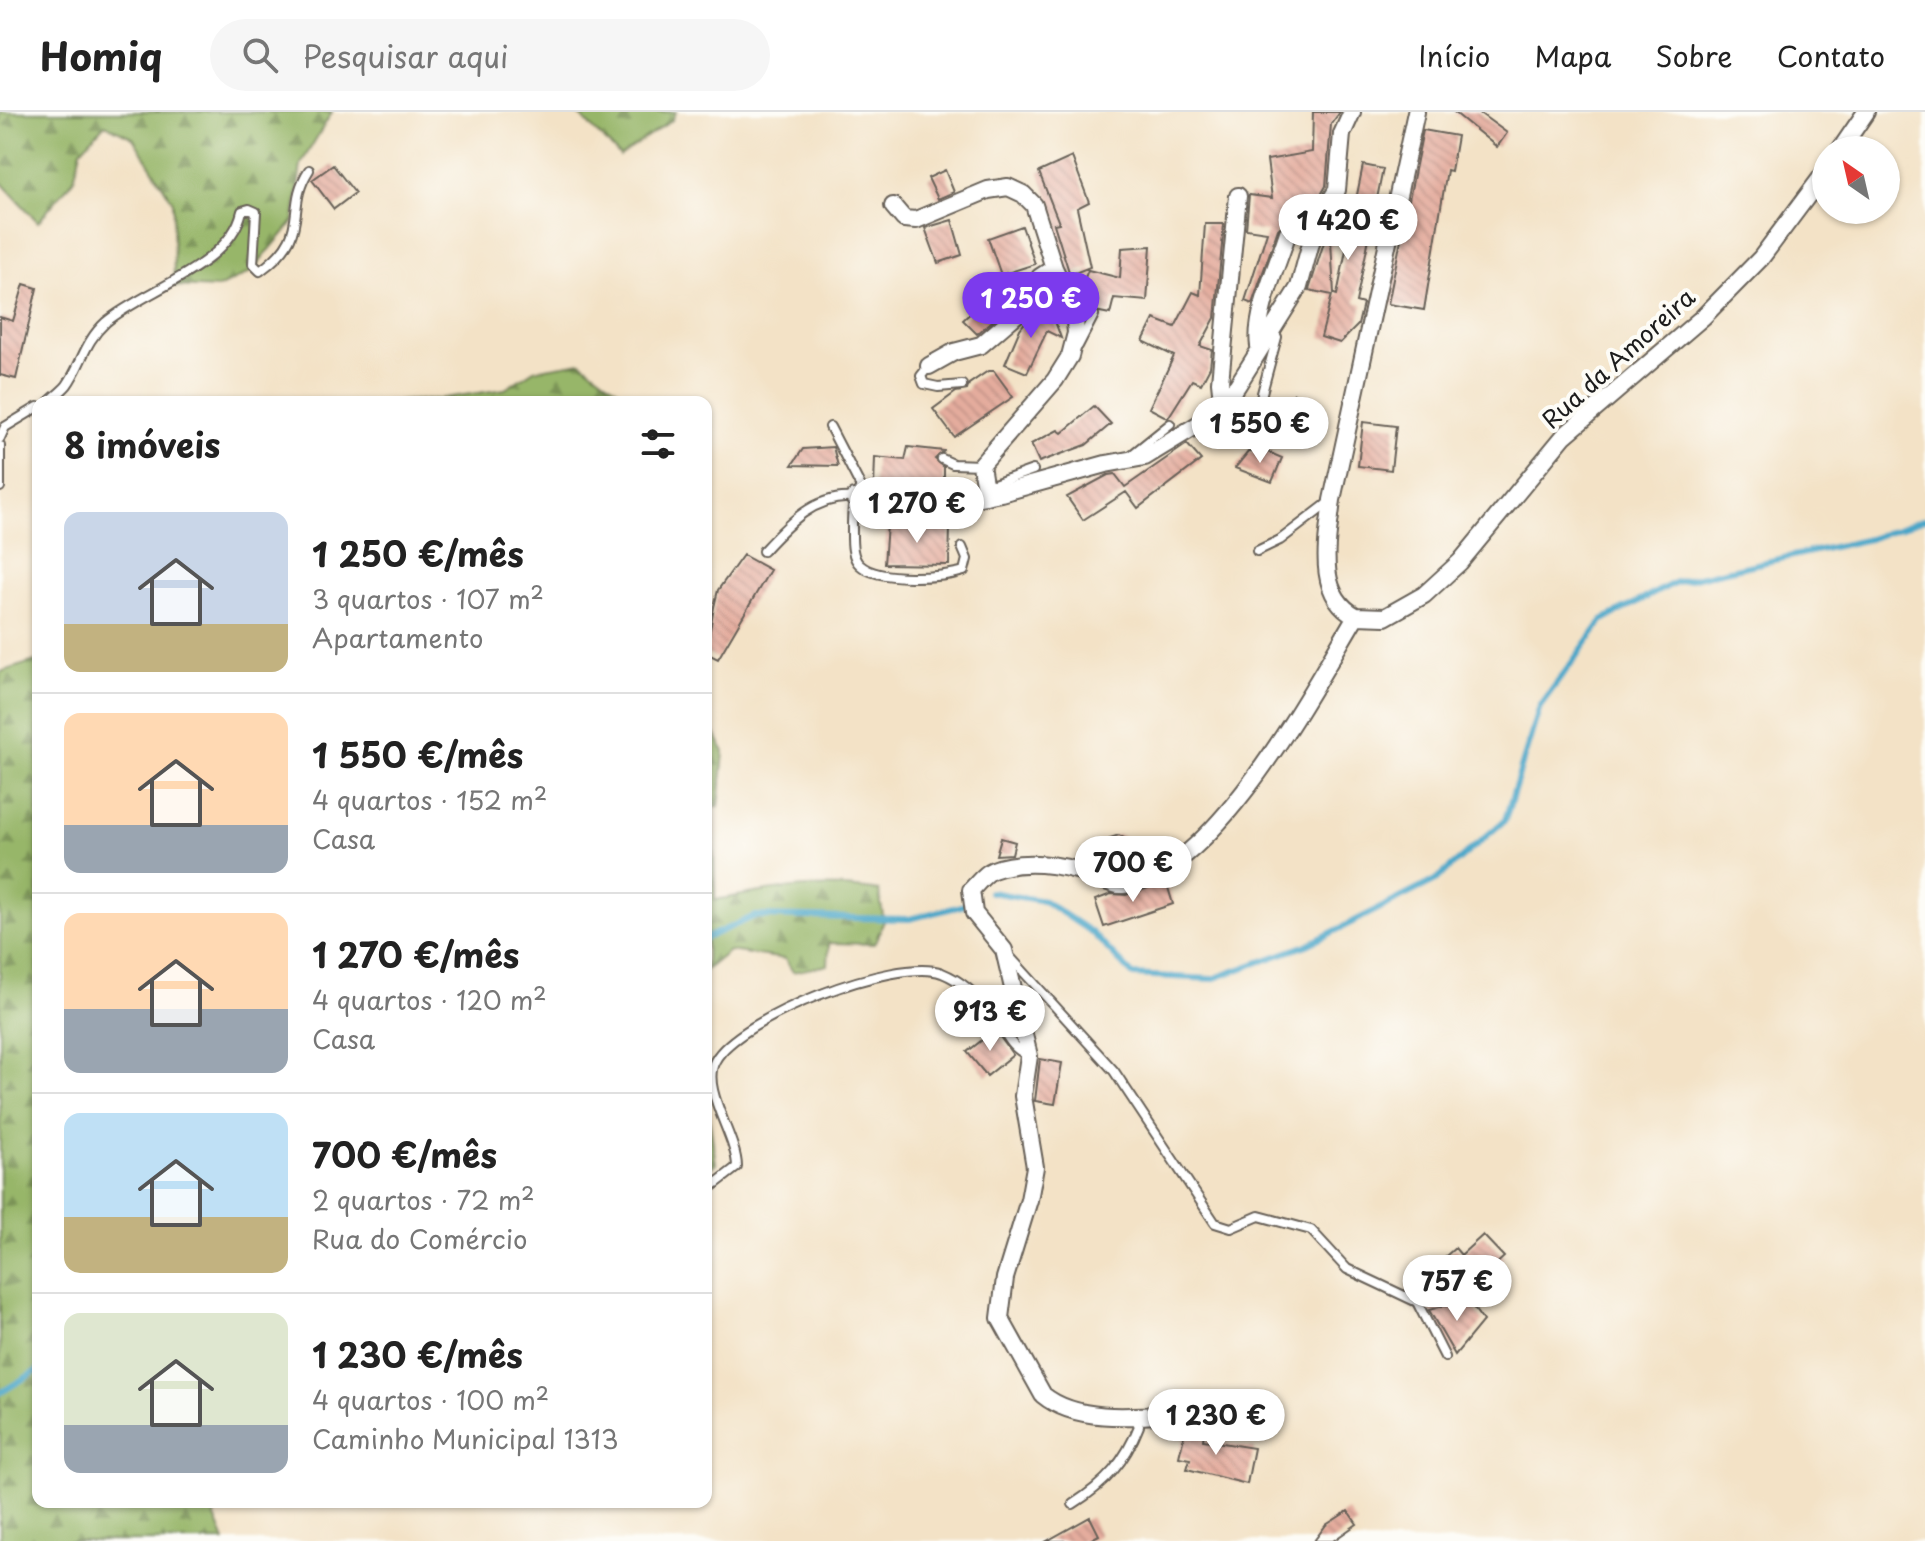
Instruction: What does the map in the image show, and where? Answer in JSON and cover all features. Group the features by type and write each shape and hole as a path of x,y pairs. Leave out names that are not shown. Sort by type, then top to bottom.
{"street":[{"path":"854,498 984,490 1145,457 1199,424 1237,386 1299,287 1316,224 1337,190 1342,134 1352,112"},
{"path":"1175,1413 1083,1413 1053,1404 1043,1395 1000,1318 1005,1278 1029,1200 1035,1167 1023,1096 1029,1056 1004,950 974,913 971,890 991,870 1037,863 1086,873 1121,885 1158,874 1193,847 1233,805 1290,730 1356,616 1344,609 1329,586 1326,557 1332,500 1416,112"},
{"path":"1850,136 1866,112"},
{"path":"893,206 904,219 916,220 988,190 1008,187 1023,194 1034,205 1054,268 1074,310 1076,333 1070,356 1055,380 981,465 984,490"},
{"name":"Rua da Amoreira","path":"1356,616 1385,617 1424,595 1460,562 1564,436 1703,317 1761,258 1812,190"},
{"path":"1222,400 1220,382 1238,196"},
{"path":"1260,347 1257,334 1288,232"},
{"path":"929,366 954,352 981,345 1024,308 1040,277 1054,268"}],"lane":[{"path":"55,396 68,383 88,342 107,322 169,285 222,245 239,225 242,211 249,209 256,212 253,264 260,271 276,259 291,240 297,220 299,185 309,170"},
{"path":"1070,356 1086,334 1094,315"},
{"path":"1256,440 1262,393 1277,337 1271,329"},
{"path":"929,366 921,376 924,384 938,387 962,385"},
{"path":"0,438 5,427 32,411"},
{"path":"1125,461 1139,446 1170,424"},
{"path":"830,427 861,487 854,498 852,537 854,554 860,565 877,572 947,577 964,571 967,559 962,547"},
{"path":"0,446 0,487"},
{"path":"942,459 953,464 981,465"},
{"path":"984,490 1033,470"},
{"path":"763,551 790,522 813,507 838,496 854,498"},
{"path":"1257,551 1280,540 1332,500"},
{"path":"1004,950 1114,1071 1215,1223 1231,1228 1259,1216 1311,1230 1347,1269 1417,1302 1445,1357"},
{"path":"712,1186 737,1167 737,1152 712,1083 715,1061 742,1035 789,1007 840,986 889,973 939,972 968,987 993,1015 1017,1052 1029,1056"},
{"path":"1175,1413 1208,1427"},
{"path":"1073,1504 1099,1487 1118,1467 1139,1426 1134,1415"}],"green space":[{"path":"0,112 332,112 301,164 294,221 251,272 218,288 174,286 173,202 133,138 105,124 81,150 74,179 38,222 0,181"},
{"path":"576,112 676,112 672,120 620,156"},
{"path":"581,362 626,396 458,396 505,389 534,370"},
{"path":"32,662 32,1508 211,1508 225,1541 0,1541 0,672"},
{"path":"712,728 724,752 719,806 712,807"},
{"path":"712,807 715,900 797,888 838,887 879,891 884,921 874,944 829,943 828,965 793,972 785,959 729,951 712,965"},
{"path":"712,1138 716,1164 712,1166"}],"building":[{"path":"1313,112 1340,112 1331,124 1326,186 1315,205 1291,207 1287,221 1278,229 1252,304 1245,301 1267,232 1246,229 1249,195 1272,198 1267,160 1312,152"},
{"path":"1454,112 1478,112 1507,133 1497,147"},
{"path":"1423,130 1457,136 1451,171 1447,170 1424,310 1388,304"},
{"path":"1072,157 1089,202 1077,208 1090,267 1070,275 1054,224 1059,223 1039,172"},
{"path":"333,165 355,193 334,209 312,180"},
{"path":"1363,165 1383,169 1356,302 1363,304 1358,325 1340,343 1321,337 1332,295 1309,290 1330,223 1334,294 1337,295"},
{"path":"945,170 954,192 938,199 928,178"},
{"path":"952,220 962,255 938,263 925,228"},
{"path":"1205,224 1224,224 1215,318 1200,346 1212,350 1210,367 1201,384 1192,380 1168,418 1149,408 1174,356 1143,341 1154,319 1175,327 1193,292 1200,295"},
{"path":"1022,226 1035,264 1001,275 988,238"},
{"path":"1151,246 1147,301 1114,298 1110,314 1085,309 1086,286 1082,285 1088,270 1120,278 1122,248"},
{"path":"24,284 37,288 16,379 0,375 0,317 13,321"},
{"path":"988,297 1003,312 977,334 963,320"},
{"path":"1037,307 1053,316 1061,338 1047,331 1027,373 1005,364 1020,329"},
{"path":"988,371 994,371 1013,397 954,437 933,409 956,392 967,390 969,384"},
{"path":"1294,393 1288,429 1269,425"},
{"path":"1094,406 1111,424 1086,445 1039,462 1031,444 1058,430 1062,433"},
{"path":"1363,422 1396,426 1391,470 1358,466"},
{"path":"1187,444 1201,460 1138,508 1126,492 1083,520 1067,497 1108,475 1115,474 1125,487"},
{"path":"833,447 838,466 792,465 803,449"},
{"path":"908,447 944,451 935,459 944,467 944,488 874,487 875,457 905,460"},
{"path":"1248,452 1268,452 1282,458 1272,482 1235,468"},
{"path":"887,525 950,526 949,565 884,564"},
{"path":"743,555 770,570 718,659 712,656 712,618 718,590"},
{"path":"1119,835 1159,859 1121,874 1097,865 1110,838"},
{"path":"1001,838 1015,842 1012,854 996,855"},
{"path":"1166,881 1173,904 1104,927 1095,900 1111,894 1126,895"},
{"path":"995,1030 1013,1055 987,1076 967,1052"},
{"path":"1040,1059 1062,1063 1055,1104 1035,1101"},
{"path":"1483,1235 1504,1257 1458,1299 1431,1269 1455,1248 1461,1255"},
{"path":"1467,1299 1483,1321 1455,1355 1429,1310"},
{"path":"1186,1427 1204,1433 1203,1440 1254,1448 1247,1484 1187,1469 1190,1459 1179,1457"},
{"path":"1348,1511 1357,1524 1333,1541 1314,1541 1326,1525"},
{"path":"1090,1517 1099,1535 1088,1541 1047,1541"}],"waterway":[{"path":"990,892 1044,901 1091,932 1133,975 1212,979 1307,945 1436,880 1505,820 1540,706 1603,620 1676,582 1869,539 1925,519"},
{"path":"712,935 755,916 909,919 965,905"},
{"path":"0,1393 32,1374"}]}
